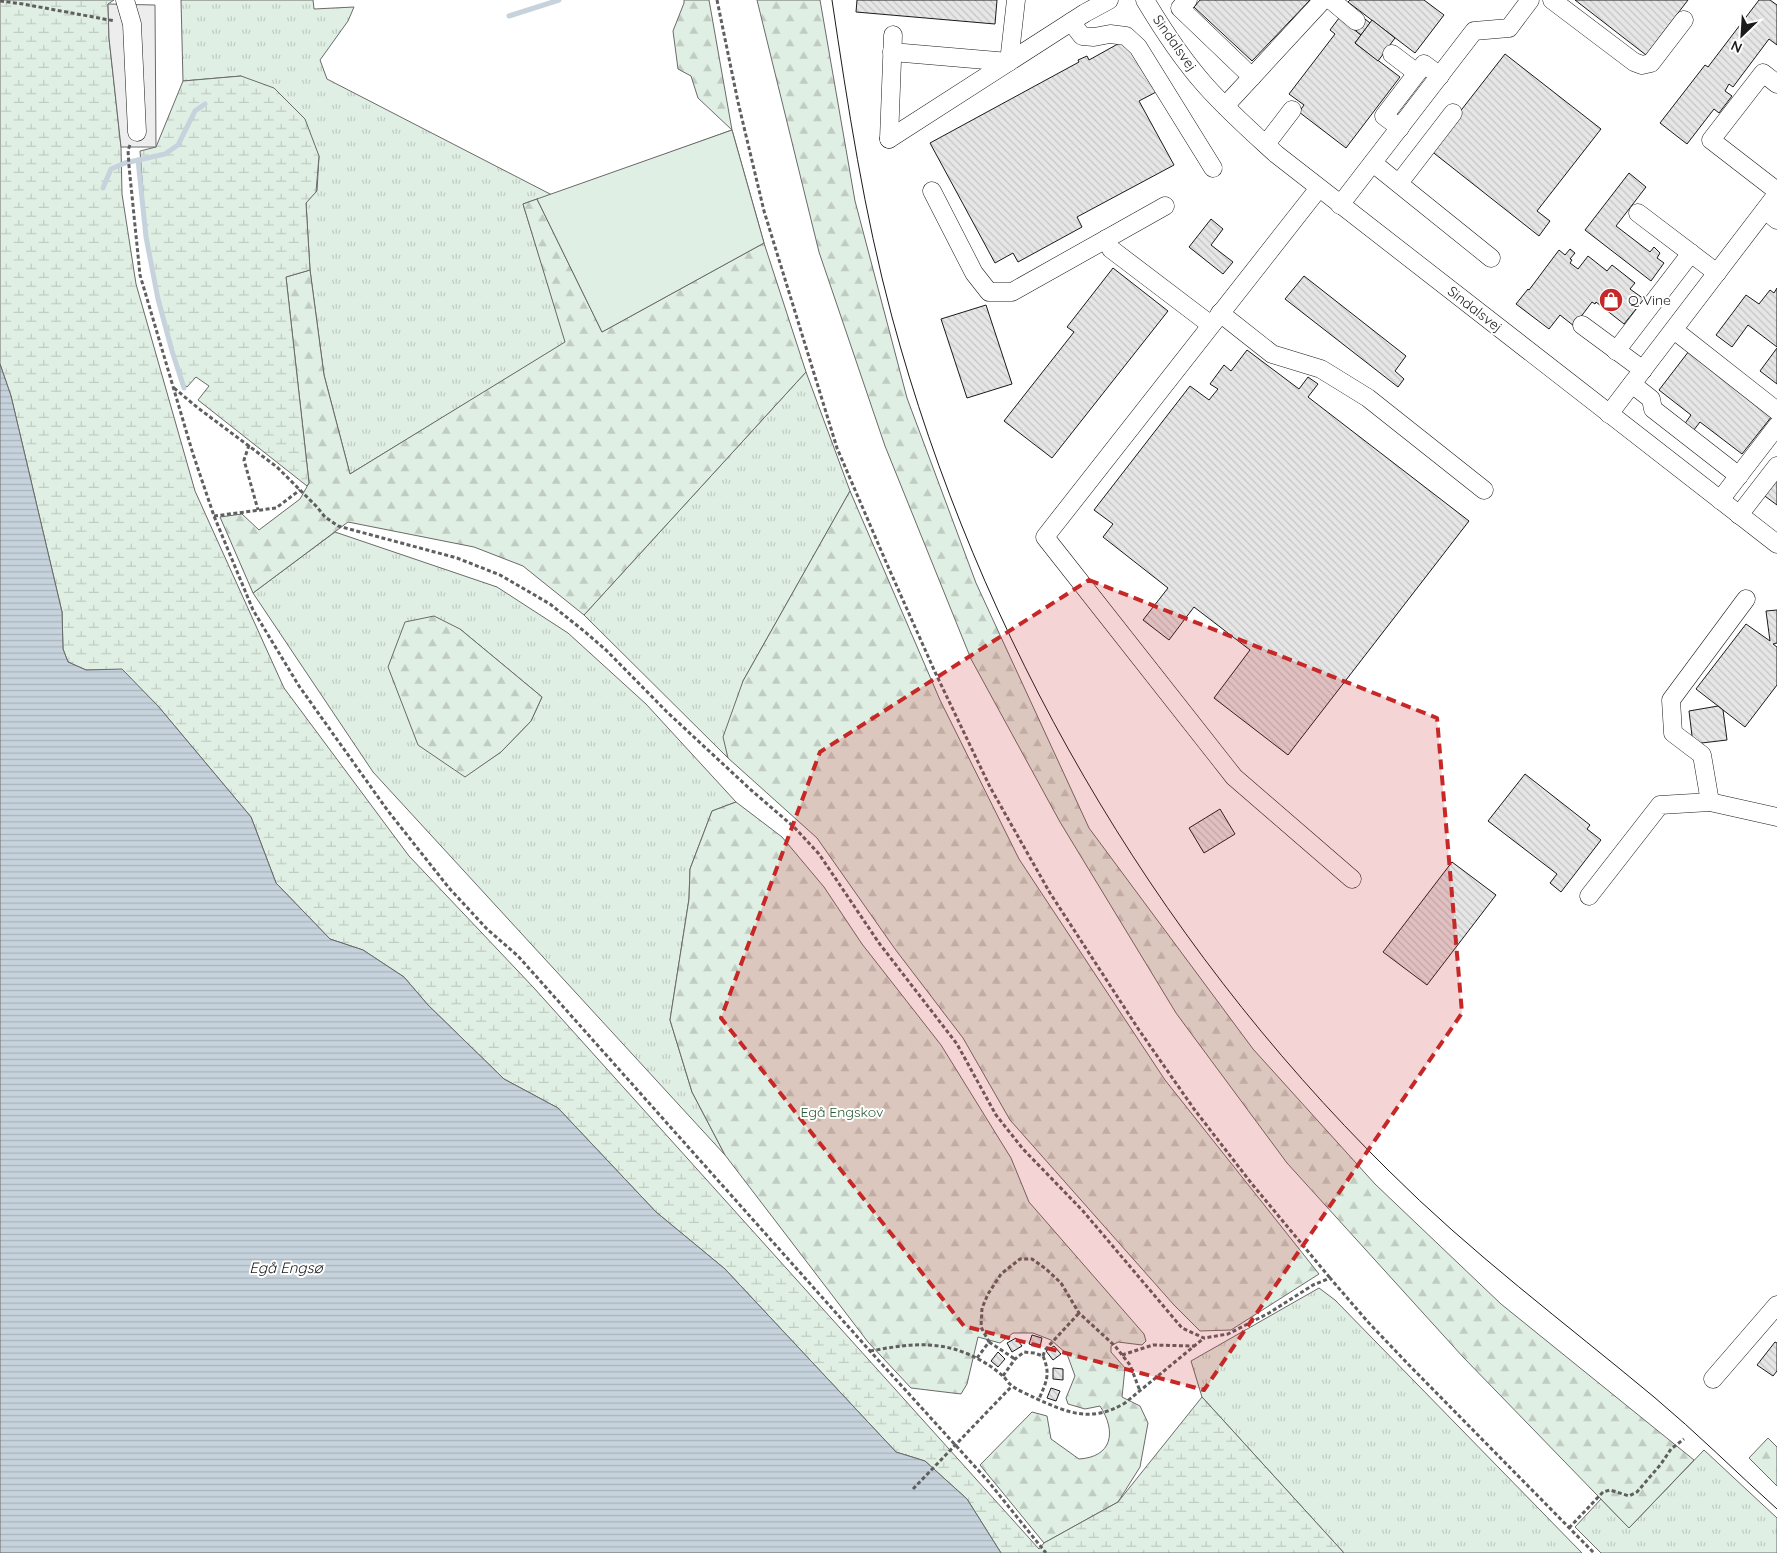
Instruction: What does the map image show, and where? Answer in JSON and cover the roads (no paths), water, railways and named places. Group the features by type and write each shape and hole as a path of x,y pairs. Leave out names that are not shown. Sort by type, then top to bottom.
{"street":[{"path":"125,0 132,24 137,132"},
{"path":"1009,62 1016,0"},
{"path":"1009,62 892,44 889,138 1009,62 1070,22 1109,0"},
{"name":"Sindalsvej","path":"1145,0 1172,43 1204,84 1266,144 1340,205 1777,544"},
{"path":"1225,106 1323,0"},
{"path":"1331,0 1356,21"},
{"path":"1340,205 1474,31 1509,28 1530,0"},
{"path":"1552,0 1634,62 1642,65 1651,63 1684,20"},
{"path":"1157,20 1184,4 1252,77"},
{"path":"1070,22 1082,36 1094,37 1110,34 1126,36 1138,47 1213,168"},
{"path":"1392,54 1417,73"},
{"path":"1400,128 1384,116 1417,73 1424,64 1440,76"},
{"path":"1609,414 1717,273 1771,215 1777,193 1711,140 1763,73 1777,84"},
{"path":"1266,144 1292,110"},
{"path":"1399,183 1453,112"},
{"path":"1373,163 1491,258"},
{"path":"1319,188 1045,537 1234,777 1352,879"},
{"path":"932,191 974,273 989,292 1012,292 1165,206"},
{"path":"1638,212 1717,273"},
{"path":"1106,239 1111,248 1216,319 1272,354 1321,369 1368,398 1484,490"},
{"path":"1616,351 1691,253"},
{"path":"1582,326 1616,351 1637,377 1651,400 1653,409 1739,476"},
{"path":"1674,330 1777,411"},
{"path":"1720,500 1777,426"},
{"path":"1739,514 1777,466"},
{"path":"1710,802 1702,755 1673,733 1671,700 1746,599"},
{"path":"1589,896 1660,805 1710,802 1777,818"},
{"path":"1713,1379 1777,1305"}],"water":[{"name":"Egå Engsø","path":"0,364 11,396 62,612 63,649 68,662 86,670 122,669 158,706 251,817 276,883 330,939 363,950 404,977 428,1005 504,1079 558,1108 656,1212 725,1269 896,1452 925,1461 967,1499 1001,1553 0,1553"}],"waterway":[{"path":"509,16 559,0"},
{"path":"103,188 111,169 125,163 165,154 178,145 195,111 205,104"},
{"path":"138,160 146,237 158,299 184,388"}],"tram line":[{"path":"832,0 851,120 873,239 892,317 929,436 973,553 1025,666 1084,776 1150,882 1223,983 1302,1079 1388,1170 1485,1259 1670,1411 1777,1509"}],"place":[{"name":"Q Vine","path":"1611,300"}],"park label":[{"name":"Egå Engskov","path":"842,1112"}]}
